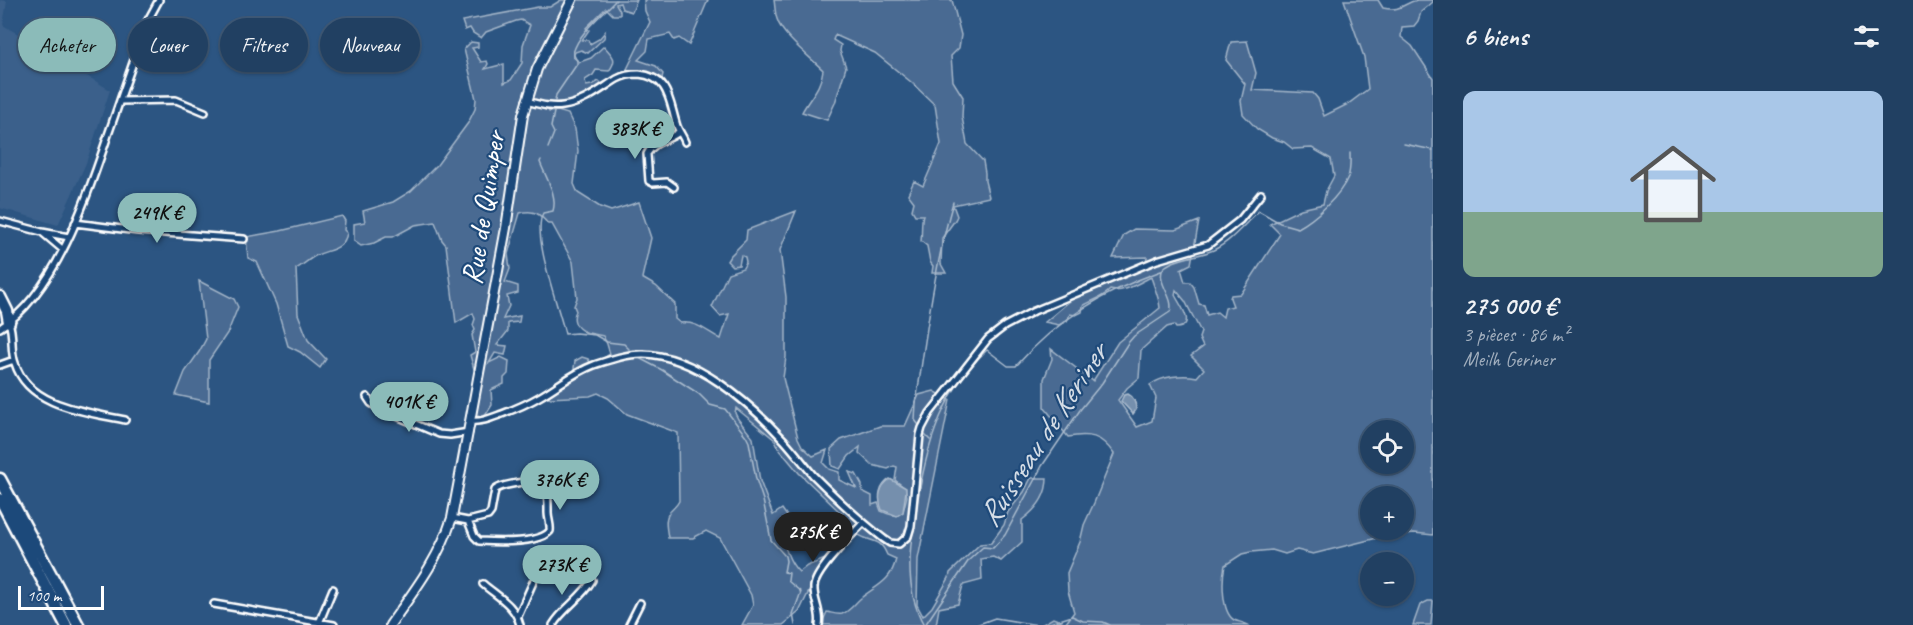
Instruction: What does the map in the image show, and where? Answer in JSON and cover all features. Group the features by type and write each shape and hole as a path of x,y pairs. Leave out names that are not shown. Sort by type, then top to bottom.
{"highway":[{"path":"0,297 7,311 3,322"},
{"path":"0,479 78,625"},
{"path":"0,499 66,625"}],"main road":[{"name":"Rue de Quimper","path":"390,625 432,563 445,539 452,519 506,228 518,138 526,101 537,69 572,0"}],"street":[{"path":"125,420 57,405 27,383 14,360 13,335 3,322 24,309 40,288 69,237 97,169 147,22 159,0"},
{"path":"526,101 548,106 568,105 588,97 624,76 644,75 658,80 664,86 679,132 685,142"},
{"path":"120,101 176,100 205,112"},
{"path":"674,186 667,182 649,181 647,154 652,146 679,132"},
{"path":"471,421 480,421 531,402 575,373 596,365 635,354 666,358 695,370 742,400 784,440 813,474 863,523 890,543 899,544 908,536 912,519 922,428 930,413 992,336 1034,311 1157,260 1208,245 1240,220 1261,194"},
{"path":"0,221 69,237"},
{"path":"75,223 138,231 244,239"},
{"path":"42,232 62,249"},
{"path":"0,365 14,360"},
{"path":"367,397 376,407 439,434 453,435 469,432"},
{"path":"540,481 541,468"},
{"path":"452,519 468,521 489,514 496,489 501,486 534,480 540,481 545,487 549,506 550,531 545,536 519,541 479,541 474,536 468,521"},
{"path":"819,625 820,617 814,589 816,580 835,554 863,523"},
{"path":"518,616 534,580"},
{"path":"553,625 557,617 587,588 592,580"},
{"path":"483,584 496,596 505,600 518,616 520,625"},
{"path":"320,623 333,590"},
{"path":"629,625 640,603"},
{"path":"214,604 334,625"}],"shaded area":[{"path":"0,0 7,1 3,25 18,34 18,72 80,72 110,90 86,163 58,225 0,208"},
{"path":"561,0 637,0 632,12 622,9 620,3 616,4 620,15 613,15 606,8 586,28 589,30 582,40 588,40 590,44 605,32 604,38 588,53 581,50 575,52 573,57 580,62 591,58 604,46 613,58 609,71 596,70 585,80 586,86 599,81 602,84 597,90 584,97 547,108 549,112 558,111 568,114 575,129 578,151 574,184 578,193 611,211 639,202 651,238 642,278 656,286 675,304 675,319 680,323 697,325 721,339 729,314 720,316 712,307 728,273 743,268 746,262 745,257 741,255 739,265 732,266 727,261 746,240 747,230 796,211 780,250 786,297 786,357 783,378 802,446 813,456 827,450 823,463 829,469 839,472 839,480 856,488 849,472 856,474 862,485 862,491 872,496 872,505 878,503 881,511 897,515 903,512 907,496 905,488 895,480 897,467 888,469 872,465 859,453 860,447 849,456 840,469 832,466 831,449 841,440 880,426 905,426 919,395 934,391 950,400 918,559 917,605 923,616 932,607 950,573 980,544 991,543 1031,478 1047,478 1047,485 1040,502 1022,520 1022,542 1001,561 993,557 981,559 982,580 963,585 958,604 939,608 936,625 821,625 827,612 845,613 883,582 891,573 896,559 887,555 879,543 847,528 850,524 842,514 799,473 780,450 775,440 736,408 735,413 738,419 753,438 760,481 773,515 782,509 789,519 787,528 781,530 789,558 799,572 825,559 826,564 814,581 799,612 783,625 742,625 753,605 751,595 720,538 706,531 693,538 668,538 667,519 679,501 678,433 627,414 608,398 598,393 590,396 549,398 549,394 576,376 575,361 582,357 588,359 590,362 587,367 606,362 605,357 610,354 603,336 585,332 576,325 574,306 577,298 573,262 552,224 548,224 539,215 533,212 520,213 508,254 510,269 505,282 518,286 518,293 507,296 509,306 503,319 520,316 519,322 508,323 508,331 497,345 507,346 505,355 495,353 489,363 501,357 509,361 508,374 504,378 504,384 491,390 492,405 485,416 481,417 476,414 484,369 477,372 474,369 470,355 475,352 472,335 475,330 473,325 475,319 473,313 456,323 446,245 435,222 415,225 393,237 386,237 374,243 361,246 354,241 354,224 365,222 363,211 393,202 411,191 437,165 468,123 475,109 476,99 464,49 471,42 478,43 478,47 472,48 481,62 487,61 485,69 504,64 504,83 511,80 522,63 523,45 530,25 521,20 516,21 486,32 481,38 470,28 465,30 462,21 538,7 550,7"},
{"path":"644,0 708,0 689,45 679,38 674,40 670,34 649,39 647,51 638,60 656,66 663,74 662,78 642,72 626,71 650,22 645,11"},
{"path":"774,0 952,0 961,35 959,48 951,56 953,81 963,97 962,117 967,144 983,161 989,197 953,205 957,216 942,238 941,264 946,273 932,273 933,266 927,246 921,241 923,215 915,215 912,210 914,202 908,194 914,181 923,186 941,144 935,105 875,53 835,35 833,40 841,45 840,51 846,67 835,103 827,120 802,112 818,87 823,70 784,32 777,19"},
{"path":"1344,0 1378,0 1383,8 1389,9 1398,8 1412,1 1433,0 1421,12 1414,26 1402,27 1401,37 1412,46 1433,78 1433,535 1414,533 1414,486 1360,486 1360,540 1369,540 1313,554 1297,550 1285,554 1272,550 1251,552 1242,554 1225,565 1223,578 1227,610 1234,620 1248,625 1041,625 1053,618 1066,623 1074,612 1068,591 1067,573 1080,542 1084,525 1114,454 1104,443 1094,437 1082,435 1068,437 1044,407 1044,379 1052,359 1051,349 1093,381 1118,342 1160,308 1158,296 1151,277 1126,289 1110,290 1083,306 1082,312 1076,315 1070,314 1067,321 1059,325 1045,322 1082,293 1146,261 1147,257 1113,258 1124,235 1134,229 1175,230 1199,221 1191,264 1181,269 1185,282 1190,282 1194,287 1199,304 1204,305 1207,315 1217,312 1223,317 1225,308 1233,306 1231,295 1241,294 1280,234 1270,224 1301,209 1323,204 1326,191 1334,176 1331,159 1312,148 1293,149 1257,129 1243,114 1241,101 1245,84 1226,60 1231,42 1247,41 1256,73 1252,90 1313,93 1318,99 1324,116 1348,104 1368,89 1364,57","holes":["1176,290 1185,301 1201,332 1199,338 1203,347 1191,356 1204,369 1197,377 1173,377 1150,385 1156,398 1152,421 1137,427 1118,400 1139,378 1141,350 1167,327 1174,325 1176,328 1186,323 1185,314 1175,295"]},
{"path":"342,216 345,221 344,230 347,233 343,243 296,269 298,314 308,340 326,359 320,368 300,352 288,346 276,304 257,262 248,258 246,237"},
{"path":"199,281 234,299 238,307 228,332 209,360 209,402 176,395 185,372 206,339"},
{"path":"1128,394 1135,403 1136,410 1133,414 1121,401 1124,395"},
{"path":"890,479 906,488 903,512 897,516 882,510 880,501 881,489"},
{"path":"1433,601 1431,625 1413,625 1420,605"}],"waterway":[{"path":"555,101 556,95 577,64 573,53 580,38 616,0"},
{"path":"548,148 554,133 551,127 554,112"},
{"path":"1404,144 1433,150"},
{"name":"Ruisseau de Keriner","path":"925,625 969,560 983,547 993,548 1005,535 1042,466 1128,343 1134,336 1170,312 1170,302 1161,276 1164,267 1222,245 1259,211 1280,223 1298,228 1305,224 1339,192 1350,171 1350,153"},
{"path":"541,160 554,199 553,211 543,213 540,223 543,254 565,334 595,335 607,342 624,344 629,349"},
{"path":"918,424 915,420 916,403 927,327 953,202"},
{"path":"914,521 928,451 944,408 970,368 987,350 1008,366 1016,366 1048,335 1082,309 1120,288 1161,271"},
{"path":"639,358 699,394 710,405 725,409 746,436 771,540 785,556 784,572 789,573 788,581 801,592 793,614 795,625"},
{"path":"923,433 930,440"},
{"path":"913,529 910,553 912,590 924,625"},
{"path":"1044,625 1072,616 1083,621 1103,622 1110,625"},
{"path":"976,625 995,618 1038,625"}]}
